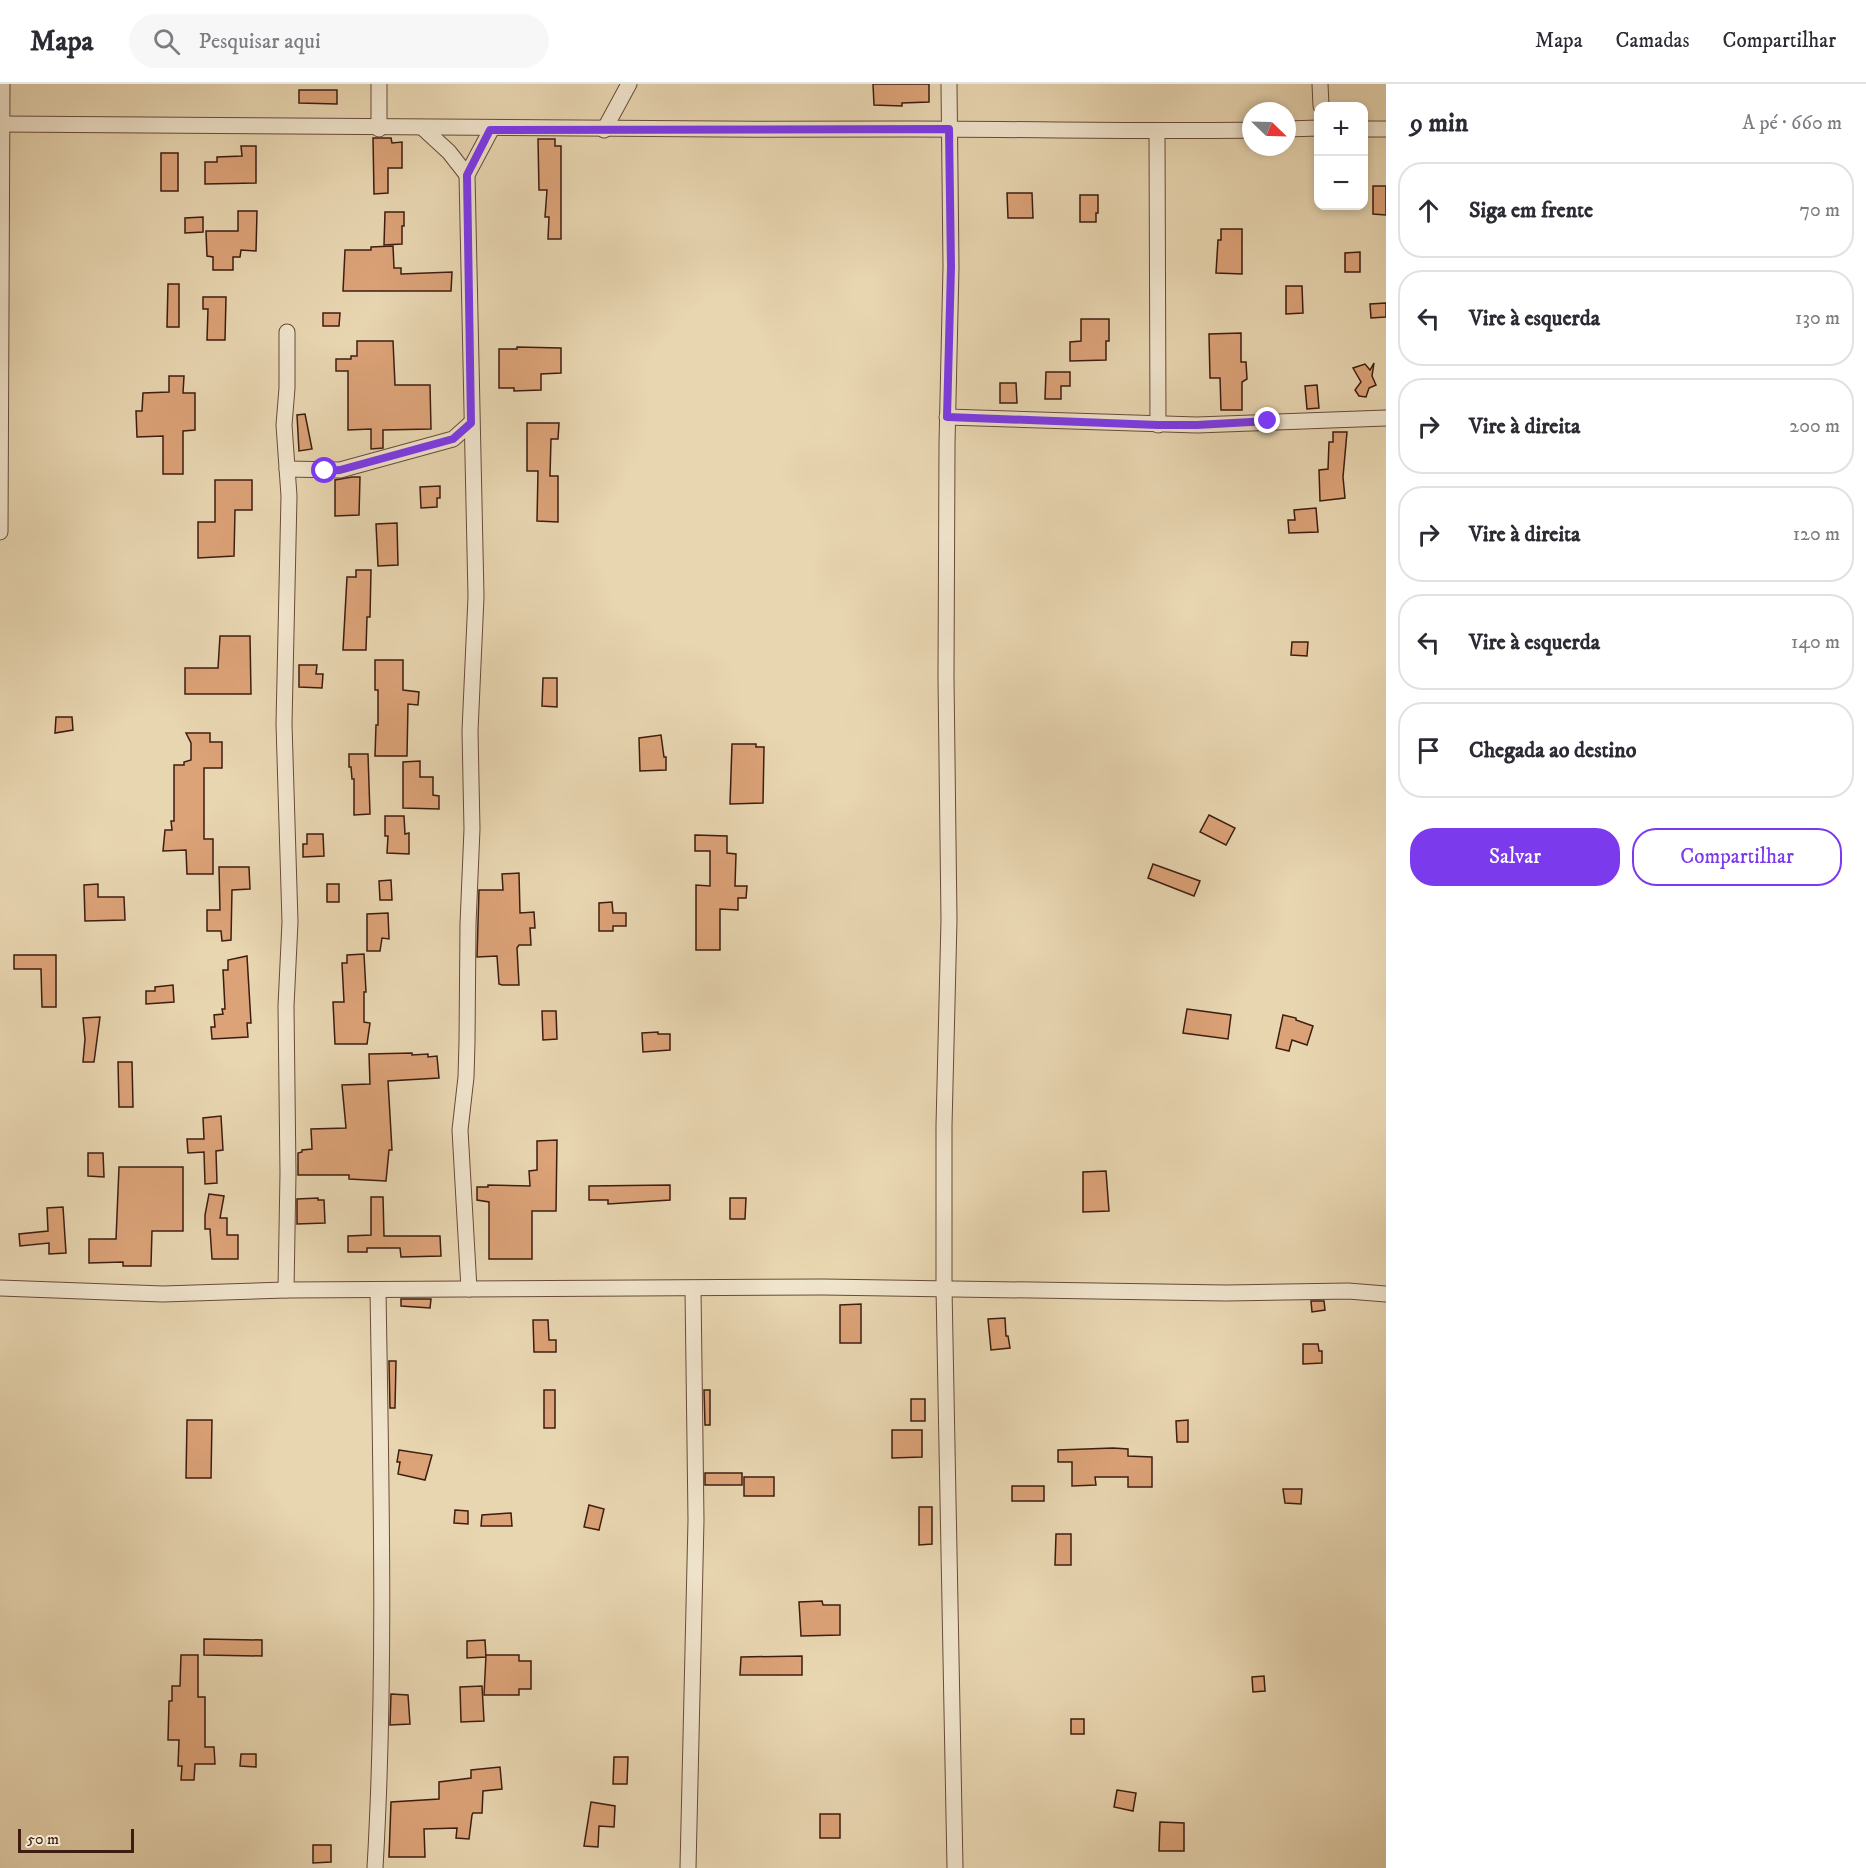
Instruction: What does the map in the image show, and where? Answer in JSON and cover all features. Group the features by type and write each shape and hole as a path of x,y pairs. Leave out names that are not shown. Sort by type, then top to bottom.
{"street":[{"path":"0,532 2,84"},
{"path":"379,84 379,129"},
{"path":"604,130 629,84"},
{"path":"949,84 951,267 947,417 946,678 949,920 944,1126 944,1288 956,1868"},
{"path":"1320,84 1321,102"},
{"path":"1,124 490,130 949,129 1156,132 1242,130"},
{"path":"1296,129 1314,128"},
{"path":"424,129 449,152 467,175"},
{"path":"1368,129 1386,129"},
{"path":"469,1289 460,1130 467,1054 468,924 472,829 470,731 476,597 467,175 490,130"},
{"path":"1156,132 1158,425"},
{"path":"286,1290 288,1173 286,1006 290,922 284,724 289,496 284,425 287,388 287,332"},
{"path":"947,417 1158,425 1386,418"},
{"path":"287,469 340,470 453,439 471,423"},
{"path":"0,1288 163,1294 286,1290 944,1288 1226,1293 1348,1291 1386,1294"},
{"path":"688,1868 696,1520 693,1289"},
{"path":"375,1868 380,1793 381,1579 378,1290"}],"building":[{"path":"873,84 929,84 929,102 902,103 902,106 874,105"},
{"path":"299,90 337,90 337,104 299,103"},
{"path":"373,138 391,138 392,143 402,142 402,168 388,168 388,193 374,194"},
{"path":"538,139 555,139 555,146 561,146 561,239 548,239 549,217 545,217 547,190 539,190"},
{"path":"241,146 256,146 256,183 205,184 205,162 217,162 217,157 242,156"},
{"path":"161,153 178,153 178,191 161,191"},
{"path":"1373,186 1386,186 1386,215 1373,214"},
{"path":"1007,193 1032,193 1033,218 1008,218"},
{"path":"1080,195 1098,195 1096,222 1080,222"},
{"path":"238,211 257,211 256,251 241,250 240,257 233,257 233,270 213,270 213,257 207,256 206,231 238,231"},
{"path":"385,212 404,212 402,244 384,245"},
{"path":"203,217 203,232 185,233 185,218"},
{"path":"1221,229 1242,229 1242,274 1216,273"},
{"path":"393,246 394,268 401,268 401,274 452,272 451,291 343,291 345,250 371,250 371,247"},
{"path":"1360,252 1360,272 1345,272 1345,253"},
{"path":"168,284 179,284 179,327 167,327"},
{"path":"1286,286 1302,286 1303,313 1286,314"},
{"path":"203,297 226,297 225,340 207,340 208,309 203,309"},
{"path":"1386,303 1386,317 1371,318 1370,304"},
{"path":"323,313 340,313 339,326 323,326"},
{"path":"1081,319 1109,319 1106,360 1070,361 1070,342 1081,341"},
{"path":"1241,333 1241,362 1246,362 1247,379 1242,382 1242,410 1221,410 1220,378 1210,378 1209,334"},
{"path":"357,341 393,341 395,385 430,385 431,429 383,430 383,448 371,449 371,429 348,430 348,371 336,371 336,359 351,359 351,356 357,356"},
{"path":"517,347 561,348 561,373 541,374 541,390 514,391 514,388 499,388 499,349 517,349"},
{"path":"1374,363 1372,376 1376,385 1369,388 1366,397 1359,396 1355,390 1361,382 1353,368 1365,364 1370,370"},
{"path":"1046,372 1070,372 1070,386 1061,386 1061,399 1045,399"},
{"path":"169,376 184,376 183,393 195,393 195,430 183,431 183,474 163,474 163,436 137,437 136,411 142,411 143,393 169,392"},
{"path":"1000,383 1016,383 1017,403 1000,403"},
{"path":"1317,385 1319,408 1307,409 1305,386"},
{"path":"305,414 312,449 299,451 297,415"},
{"path":"527,423 559,423 558,439 551,439 550,476 558,476 558,522 537,521 538,471 527,471"},
{"path":"1333,432 1347,432 1343,477 1345,498 1320,501 1319,470 1328,469 1329,442 1333,442"},
{"path":"360,477 359,515 335,516 335,480"},
{"path":"215,480 252,480 252,510 235,510 234,556 198,558 198,522 215,522"},
{"path":"440,486 437,507 421,508 420,487"},
{"path":"1316,508 1318,532 1289,533 1288,520 1295,520 1294,510"},
{"path":"397,523 398,565 378,566 376,524"},
{"path":"356,570 371,570 370,617 367,617 366,650 343,650 347,577 356,577"},
{"path":"220,636 250,636 251,694 185,694 185,668 218,668"},
{"path":"1292,642 1308,642 1307,656 1291,655"},
{"path":"375,660 403,660 403,690 419,692 418,705 408,704 407,756 375,756 378,690 375,690"},
{"path":"299,665 317,665 316,674 323,674 322,688 299,687"},
{"path":"543,678 557,678 557,707 542,706"},
{"path":"56,717 72,717 73,730 55,733"},
{"path":"186,733 210,733 210,742 222,742 222,768 204,768 204,839 213,839 213,874 187,874 186,850 163,851 165,830 172,830 171,821 174,821 174,765 184,765 184,762 191,760 191,743"},
{"path":"661,735 664,757 666,757 666,770 640,771 639,738"},
{"path":"732,744 756,744 756,747 764,747 763,803 730,804"},
{"path":"349,754 368,754 370,814 354,815 354,779 352,779 351,767 349,767"},
{"path":"420,761 420,777 433,777 433,795 439,796 439,809 403,808 403,762"},
{"path":"1209,815 1235,828 1226,845 1200,832"},
{"path":"385,816 404,816 405,834 409,833 409,854 387,853 388,836 385,836"},
{"path":"307,834 323,834 324,856 303,857 303,844 307,844"},
{"path":"695,835 727,836 727,853 736,854 735,886 747,886 746,898 738,898 738,910 720,909 720,950 696,950 696,885 710,886 710,851 695,851"},
{"path":"1153,864 1200,881 1194,896 1148,878"},
{"path":"219,867 249,867 250,889 232,890 231,940 222,941 221,931 207,931 207,910 220,910"},
{"path":"519,873 520,913 534,912 535,928 530,928 531,945 519,945 517,948 519,985 502,985 499,984 497,956 477,957 479,890 503,890 502,874"},
{"path":"391,880 392,900 380,900 379,881"},
{"path":"98,884 98,897 124,897 125,920 85,921 84,885"},
{"path":"327,884 339,884 339,902 327,902"},
{"path":"612,902 613,913 626,913 626,926 613,926 613,931 599,931 599,903"},
{"path":"388,913 389,939 382,938 380,951 367,951 367,914"},
{"path":"364,954 366,992 364,992 364,1022 370,1023 367,1044 335,1044 333,1002 344,1002 342,963 347,963 347,955"},
{"path":"14,955 56,955 56,1007 42,1007 41,969 14,969"},
{"path":"247,956 251,1023 247,1023 248,1037 212,1039 211,1027 215,1027 214,1015 223,1014 222,1009 225,1009 223,970 228,970 228,960"},
{"path":"173,985 174,1002 146,1004 146,991 155,991 155,987"},
{"path":"1187,1009 1231,1015 1228,1039 1183,1033"},
{"path":"542,1011 556,1011 557,1039 543,1040"},
{"path":"1283,1015 1313,1026 1307,1045 1292,1040 1289,1051 1276,1048"},
{"path":"100,1017 94,1062 83,1062 85,1039 83,1018"},
{"path":"658,1032 658,1034 670,1034 670,1050 643,1052 642,1033"},
{"path":"412,1053 412,1055 428,1054 428,1057 437,1056 439,1078 388,1081 392,1150 389,1150 386,1181 349,1179 349,1175 298,1175 298,1153 312,1149 311,1129 346,1128 342,1085 370,1084 369,1054"},
{"path":"118,1062 132,1062 133,1107 119,1107"},
{"path":"221,1116 223,1150 216,1151 217,1183 205,1184 204,1152 188,1153 187,1139 204,1139 203,1118"},
{"path":"557,1140 556,1211 532,1211 532,1259 489,1259 489,1202 477,1200 477,1187 530,1186 529,1171 537,1170 537,1141"},
{"path":"88,1153 103,1153 104,1177 88,1176"},
{"path":"119,1167 183,1167 183,1231 152,1231 151,1266 123,1266 123,1262 89,1263 89,1239 116,1239"},
{"path":"1106,1171 1109,1211 1083,1212 1083,1172"},
{"path":"670,1185 670,1200 608,1204 608,1200 589,1200 589,1186"},
{"path":"209,1194 224,1196 220,1218 227,1218 227,1235 238,1235 238,1259 212,1259 210,1229 205,1229"},
{"path":"371,1197 383,1197 384,1236 440,1236 441,1256 401,1257 400,1248 367,1248 367,1252 348,1252 348,1236 371,1235"},
{"path":"318,1198 318,1200 324,1200 325,1223 297,1224 297,1199"},
{"path":"730,1198 746,1198 745,1219 730,1219"},
{"path":"63,1207 66,1253 49,1254 49,1243 20,1246 19,1234 48,1231 47,1208"},
{"path":"401,1299 431,1299 430,1308 401,1306"},
{"path":"1311,1301 1324,1301 1325,1310 1312,1312"},
{"path":"861,1304 861,1343 840,1343 840,1305"},
{"path":"1005,1318 1006,1336 1008,1336 1010,1348 991,1350 988,1319"},
{"path":"533,1320 548,1320 549,1340 556,1340 556,1352 534,1352"},
{"path":"1303,1344 1318,1344 1319,1351 1322,1351 1322,1363 1303,1364"},
{"path":"389,1361 396,1361 395,1408 390,1408"},
{"path":"544,1390 555,1390 555,1428 544,1428"},
{"path":"704,1390 710,1390 710,1425 705,1425"},
{"path":"911,1399 925,1399 925,1421 911,1421"},
{"path":"187,1420 212,1420 211,1478 186,1478"},
{"path":"1188,1420 1188,1442 1177,1442 1176,1421"},
{"path":"892,1430 922,1430 922,1457 892,1458"},
{"path":"1128,1449 1128,1456 1152,1457 1152,1487 1128,1487 1128,1477 1095,1477 1096,1485 1072,1486 1072,1462 1058,1462 1058,1450"},
{"path":"399,1450 432,1455 425,1480 398,1474"},
{"path":"705,1473 742,1473 742,1485 705,1485"},
{"path":"744,1477 774,1477 774,1496 744,1496"},
{"path":"1012,1486 1044,1486 1044,1501 1012,1501"},
{"path":"1283,1489 1302,1489 1301,1504 1285,1503"},
{"path":"589,1505 604,1509 599,1530 584,1527"},
{"path":"919,1507 932,1507 932,1544 919,1545"},
{"path":"455,1510 468,1511 468,1524 454,1523"},
{"path":"511,1513 512,1526 481,1526 482,1515"},
{"path":"1056,1534 1071,1534 1071,1565 1055,1565"},
{"path":"822,1601 823,1605 840,1605 840,1635 801,1636 799,1602"},
{"path":"204,1639 262,1640 262,1656 204,1655"},
{"path":"485,1640 486,1657 467,1658 467,1641"},
{"path":"181,1655 198,1655 198,1697 205,1697 205,1747 214,1747 215,1764 195,1764 194,1780 181,1780 182,1766 178,1766 179,1740 168,1740 169,1701 172,1701 172,1686 180,1686"},
{"path":"486,1655 519,1655 519,1661 531,1661 531,1689 519,1689 519,1695 484,1695"},
{"path":"802,1656 802,1675 740,1675 741,1657"},
{"path":"1264,1676 1265,1691 1253,1692 1252,1677"},
{"path":"482,1686 484,1721 461,1722 460,1687"},
{"path":"391,1694 408,1695 410,1724 390,1725"},
{"path":"1071,1719 1084,1719 1084,1734 1071,1734"},
{"path":"241,1754 256,1754 256,1767 240,1766"},
{"path":"614,1757 628,1757 627,1784 613,1784"},
{"path":"500,1767 502,1789 483,1791 482,1813 472,1815 469,1839 456,1838 457,1828 424,1829 425,1857 389,1857 391,1802 439,1799 439,1782 471,1778 471,1770"},
{"path":"1117,1790 1136,1793 1133,1811 1114,1807"},
{"path":"591,1802 615,1806 614,1827 599,1826 598,1847 584,1846"},
{"path":"820,1814 840,1814 840,1838 820,1838"},
{"path":"1160,1822 1184,1823 1184,1851 1159,1851"},
{"path":"313,1845 331,1845 331,1862 313,1863"}],"route":[{"path":"325,471 340,470 453,439 471,423 467,175 490,130 949,129 951,267 947,417 1158,425 1268,421"}]}
